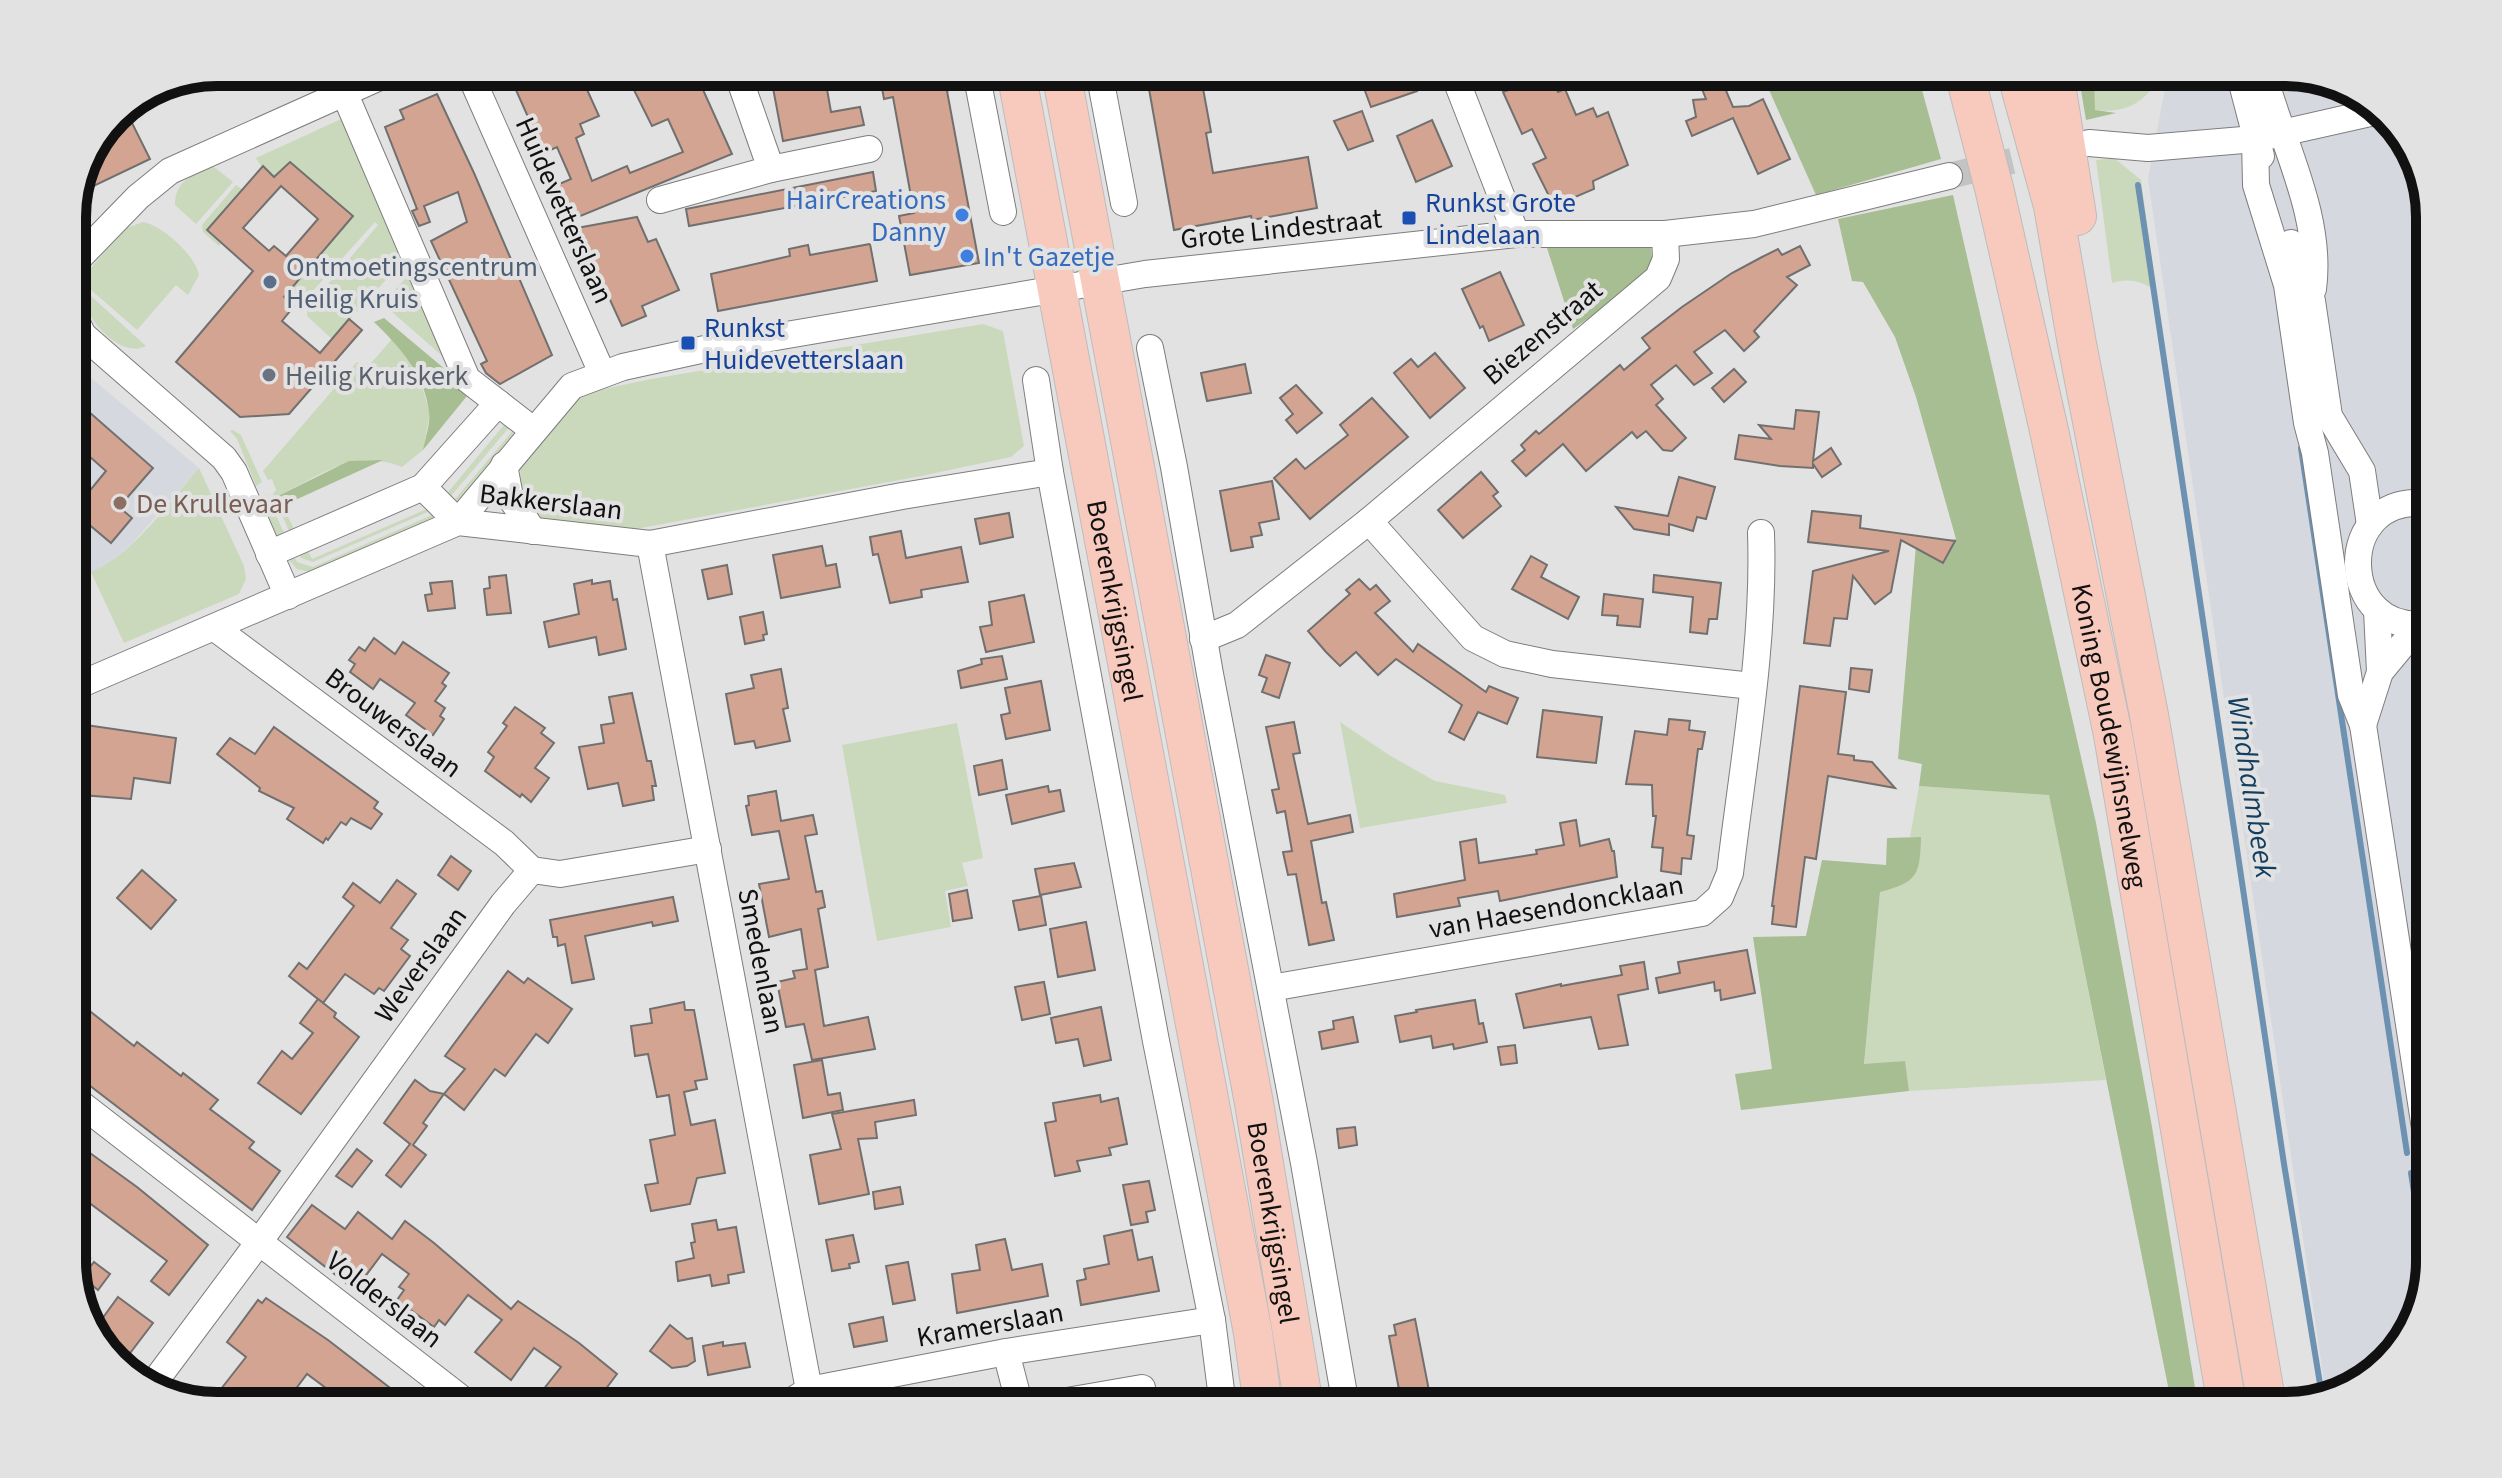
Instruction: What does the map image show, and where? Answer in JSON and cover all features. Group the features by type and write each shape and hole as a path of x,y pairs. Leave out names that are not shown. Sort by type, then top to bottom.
{"highway":[{"name":"Boerenkrijgsingel","path":"1019,86 1253,1333 1261,1392"},
{"name":"Boerenkrijgsingel","path":"1064,86 1251,1087 1302,1392"},
{"path":"1947,86 1968,154 1995,192"},
{"name":"Koning Boudewijnsnelweg","path":"1968,86 2050,435 2113,735 2225,1392"},
{"name":"Koning Boudewijnsnelweg","path":"2020,86 2053,206 2149,715 2265,1392"},
{"path":"2056,86 2076,204 2088,304 2077,344"}],"street":[{"path":"86,251 138,197 170,171 358,86"},
{"name":"Huidevetterslaan","path":"475,86 602,373"},
{"path":"742,86 771,169"},
{"path":"979,86 1003,212"},
{"path":"1071,123 1091,86"},
{"path":"1101,86 1124,203"},
{"path":"1458,86 1516,234"},
{"path":"2242,86 2255,139 2312,301 2329,416 2362,471 2370,525"},
{"path":"2267,86 2310,221 2316,266 2312,301"},
{"path":"344,92 467,379 533,430"},
{"path":"2089,143 2148,148 2255,139 2366,114"},
{"path":"2255,139 2256,185 2287,285 2351,695 2363,725 2416,1060"},
{"path":"660,200 771,169 869,149"},
{"path":"1665,234 1754,224 1949,176"},
{"name":"Grote Lindestraat","path":"458,522 572,386 602,373 705,349 1100,281 1516,234 1665,234"},
{"name":"Biezenstraat","path":"1203,639 1237,625 1369,521 1658,278 1666,259 1665,234"},
{"path":"86,338 224,458 234,472 288,596"},
{"name":"Boerenkrijgsingel","path":"1150,348 1343,1392"},
{"name":"Boerenkrijgsingel","path":"1036,380 1050,472 1212,1320 1221,1392"},
{"path":"269,554 423,487 498,403"},
{"path":"504,465 510,497 533,531"},
{"path":"2362,471 2416,501"},
{"name":"Bakkerslaan","path":"86,682 458,522 650,544 886,499 1050,472"},
{"path":"423,487 458,522"},
{"path":"2416,504 2396,506 2382,514 2360,541 2356,559 2358,578 2365,595 2377,610 2404,623 2416,624"},
{"name":"Boerenkrijgsingel","path":"1145,521 1193,571"},
{"path":"1369,521 1473,638 1505,654 1552,664 1752,686"},
{"name":"van Haesendoncklaan","path":"1271,988 1702,913 1720,897 1730,873 1752,686 1763,584 1761,533"},
{"name":"Smedenlaan","path":"650,544 809,1390"},
{"path":"2377,610 2380,672"},
{"name":"Brouwerslaan","path":"215,628 504,843 532,870"},
{"path":"2363,725 2380,672 2416,633"},
{"path":"532,870 560,874 708,849"},
{"name":"Weverslaan","path":"158,1378 503,904 532,870"},
{"name":"Volderslaan","path":"86,1108 453,1392"},
{"name":"Boerenkrijgsingel","path":"1182,1173 1214,1130"},
{"name":"Kramerslaan","path":"806,1392 1006,1352 1212,1320"},
{"path":"1006,1352 1016,1392"},
{"path":"1119,1392 1142,1388 1143,1392"}],"shaded area":[{"path":"2165,86 2302,87 2319,90 2351,103 2378,124 2403,159 2416,208 2415,1278 2406,1311 2389,1341 2351,1375 2325,1386 2148,179"},
{"name":"De Krullevaar","path":"86,374 199,468 108,566 86,574"}],"green space":[{"path":"1767,86 1921,86 1941,159 1816,195"},
{"path":"2080,86 2094,86 2095,110 2116,113 2086,120"},
{"path":"2094,86 2153,86 2143,98 2127,107 2095,110"},
{"path":"350,115 456,368 391,311 388,298 404,280 394,271 332,339 307,316 307,309 378,225 375,222 303,302 289,290 353,216 290,162 274,177 262,168 256,158"},
{"path":"2114,158 2141,180 2156,291 2135,281 2112,283 2096,160"},
{"path":"213,166 233,182 196,224 175,205 178,190 186,180"},
{"path":"236,185 243,190 208,230 222,243 219,246 203,232 202,225"},
{"path":"1953,195 2096,823 2151,1121 2196,1392 2169,1392 2049,795 1919,786 1922,764 1898,759 1916,545 1956,539 1916,397 1895,337 1863,282 1852,281 1838,219"},
{"path":"143,222 151,224 177,242 192,259 199,275 188,295 176,285 137,330 90,289 86,280 86,274 124,229"},
{"path":"1547,248 1651,248 1653,274 1573,329"},
{"path":"86,292 146,346 135,349 113,341 87,309"},
{"path":"384,318 471,391 423,450 429,421 427,399 410,362 374,322"},
{"path":"983,324 1003,331 1024,446 1011,457 609,534 542,522 521,496 520,462 580,394 651,379"},
{"path":"392,339 410,359 430,414 423,450 402,467 368,461 338,466 278,496 294,529 289,531 273,494 276,490 272,479 268,480 263,471 357,362 366,369"},
{"path":"508,420 512,424 452,495 444,497"},
{"path":"515,428 521,432 460,503 455,499"},
{"path":"230,431 241,435 262,482 256,486 237,439"},
{"path":"383,460 282,506 278,496 349,461"},
{"path":"199,468 244,566 246,579 239,594 124,643 91,572 121,554 135,541"},
{"path":"267,495 284,533 277,536 261,498"},
{"path":"429,508 430,511 313,562 301,558 298,551 306,547 312,559"},
{"path":"432,515 434,521 314,573 297,569 286,557 293,554 297,562 313,567"},
{"path":"1340,722 1435,781 1505,795 1507,803 1360,828"},
{"path":"957,723 983,858 962,863 968,886 945,891 951,927 877,941 842,745"},
{"path":"1919,786 2049,794 2106,1080 1909,1091 1905,1061 1864,1065 1880,892 1920,837 1910,837"},
{"path":"1921,837 1920,860 1914,875 1902,885 1880,892 1864,1064 1905,1061 1909,1091 1741,1110 1735,1074 1772,1069 1753,937 1806,936 1822,860 1886,865 1887,838"},
{"path":"86,1252 93,1258 86,1267"}],"building":[{"path":"514,86 585,86 599,116 580,124 584,134 576,138 592,181 627,166 630,173 683,152 668,119 652,126 632,86 701,86 732,154 573,219 557,185 571,179 557,147 544,153"},
{"path":"773,86 826,86 831,112 860,107 864,125 783,141"},
{"path":"882,86 948,86 979,263 910,275 899,216 914,213 893,97 884,99"},
{"path":"1148,86 1203,86 1211,132 1206,133 1213,173 1308,157 1317,208 1174,230"},
{"path":"1363,86 1415,86 1417,91 1371,107"},
{"path":"1555,86 1558,92 1565,89 1576,115 1593,108 1597,117 1608,112 1628,165 1593,181 1594,189 1553,204 1533,164 1546,158 1532,129 1522,134 1503,92 1514,88"},
{"path":"1701,86 1724,86 1733,107 1749,106 1763,99 1790,159 1758,174 1733,118 1692,136 1686,121 1696,117 1693,100 1706,99"},
{"path":"437,94 552,355 500,384 486,373 481,364 487,361 431,241 467,222 458,192 424,206 430,222 419,226 412,211 417,209 385,127 404,119 400,110"},
{"path":"1362,111 1373,141 1348,150 1334,121"},
{"path":"130,118 150,159 89,188 99,159"},
{"path":"1432,120 1452,166 1416,182 1397,136"},
{"name":"Ontmoetingscentrum Heilig Kruis","path":"290,162 353,216 284,297 294,306 282,321 320,353 349,319 362,330 289,414 240,417 176,362 253,271 207,230 263,166 274,177","holes":["281,186 318,219 286,256 274,246 269,251 243,228"]},
{"path":"873,172 876,191 689,226 686,209"},
{"path":"637,217 648,242 656,239 679,290 642,306 646,316 622,326 577,228"},
{"path":"870,244 877,281 718,311 711,274 790,256 789,249 808,245 810,255"},
{"path":"1800,246 1810,265 1787,277 1797,285 1754,331 1759,337 1744,351 1725,330 1694,352 1712,373 1694,385 1676,365 1651,385 1663,399 1656,405 1686,438 1672,451 1663,450 1646,431 1637,438 1632,432 1586,471 1563,444 1526,476 1512,461 1525,450 1521,445 1536,431 1539,434 1620,365 1624,370 1650,348 1642,338 1682,307 1762,257 1778,249 1782,255"},
{"path":"1500,272 1524,325 1489,341 1462,289"},
{"path":"1435,353 1465,388 1430,418 1394,373 1411,359 1418,367"},
{"path":"1245,364 1251,393 1207,401 1201,373"},
{"path":"1734,369 1746,382 1724,402 1712,388"},
{"path":"1296,385 1322,413 1297,433 1286,420 1293,414 1280,398"},
{"path":"1372,398 1408,437 1310,519 1274,478 1296,459 1305,469 1348,435 1340,425"},
{"path":"86,409 153,468 119,507 132,518 111,543 86,522 86,495 106,471 86,453"},
{"path":"1796,410 1819,412 1813,461 1831,448 1841,464 1822,477 1813,464 1813,468 1780,466 1735,459 1739,435 1771,439 1759,425 1794,429"},
{"path":"1481,472 1498,492 1493,496 1501,506 1463,538 1438,510"},
{"path":"1679,477 1715,487 1706,519 1697,517 1693,531 1669,524 1669,535 1634,529 1616,507 1668,516"},
{"path":"1272,481 1279,519 1259,523 1262,535 1251,537 1253,547 1231,551 1220,491"},
{"path":"1812,511 1861,516 1860,528 1955,541 1943,563 1901,540 1891,592 1875,604 1853,576 1847,619 1834,618 1830,646 1804,643 1813,571 1889,551 1808,542"},
{"path":"1009,513 1013,537 980,544 975,519"},
{"path":"901,531 906,558 961,547 968,582 921,590 922,597 890,603 878,554 873,555 870,537"},
{"path":"822,546 826,566 836,564 840,587 781,598 773,555"},
{"path":"1531,556 1547,565 1541,577 1579,597 1568,619 1512,589"},
{"path":"727,565 732,594 708,599 702,570"},
{"path":"506,575 511,613 487,615 484,589 490,588 489,577"},
{"path":"1654,575 1721,583 1717,619 1709,619 1707,634 1690,632 1693,597 1653,592"},
{"path":"1359,579 1370,590 1376,585 1390,601 1375,613 1413,652 1418,644 1486,692 1489,686 1518,698 1507,724 1478,712 1464,740 1449,732 1462,705 1396,659 1378,675 1356,652 1340,666 1308,631 1350,594 1346,590"},
{"path":"592,580 592,584 610,581 613,600 617,599 626,649 599,655 596,637 549,647 544,622 579,614 574,584"},
{"path":"452,581 455,608 428,611 425,595 432,594 430,583"},
{"path":"1604,594 1643,599 1640,627 1617,625 1618,616 1602,615"},
{"path":"1024,595 1034,642 986,652 980,627 992,625 989,602"},
{"path":"763,612 767,634 763,635 764,640 745,644 740,617"},
{"path":"374,638 395,654 403,642 449,673 442,683 446,686 435,701 445,708 440,716 444,719 433,735 406,715 415,703 380,679 373,689 350,672 355,664 349,660 359,647 365,651"},
{"path":"1266,655 1290,663 1279,698 1262,692 1267,678 1259,675"},
{"path":"1002,656 1007,679 961,688 958,671 982,664 981,659"},
{"path":"1851,668 1872,670 1869,692 1849,689"},
{"path":"781,669 788,708 783,709 790,741 756,748 754,741 735,744 726,694 754,688 751,675"},
{"path":"1041,681 1050,730 1006,739 1001,715 1010,713 1005,688"},
{"path":"1800,686 1846,692 1838,754 1872,762 1895,788 1828,776 1816,859 1805,857 1796,927 1772,924 1772,906"},
{"path":"632,693 647,761 651,761 656,786 652,786 654,800 623,806 618,783 588,789 579,747 604,743 601,725 614,723 609,697"},
{"path":"515,707 545,728 541,733 554,743 535,768 549,778 531,802 485,771 494,757 488,752 507,726 503,723"},
{"path":"1543,710 1602,717 1596,763 1537,757"},
{"path":"1669,719 1690,721 1689,730 1705,732 1702,749 1698,749 1687,835 1694,836 1691,859 1682,858 1681,874 1661,871 1663,848 1652,847 1656,816 1653,816 1652,785 1626,784 1635,731 1667,735"},
{"path":"1294,722 1300,753 1293,754 1308,824 1350,815 1353,832 1311,841 1322,903 1326,902 1334,940 1309,945 1296,874 1288,875 1283,852 1292,851 1285,811 1277,813 1272,790 1279,789 1266,727"},
{"path":"86,725 176,738 170,783 134,778 131,799 86,795"},
{"path":"274,727 378,802 374,808 382,814 371,829 351,818 346,825 341,822 323,843 287,819 294,808 259,791 260,788 217,754 230,738 255,754"},
{"path":"1002,760 1007,789 979,795 974,766"},
{"path":"1048,786 1049,792 1060,790 1064,811 1012,824 1006,795"},
{"path":"776,791 781,821 813,815 817,834 805,836 816,892 822,891 825,907 818,909 828,967 815,970 824,1026 868,1017 875,1049 812,1060 804,1024 786,1027 777,982 795,978 793,971 807,969 801,929 769,937 759,884 789,879 779,831 752,835 746,806 749,805 748,796"},
{"path":"1576,820 1580,846 1609,839 1614,851 1617,877 1500,901 1498,891 1458,898 1460,906 1397,917 1394,894 1465,880 1460,842 1476,839 1479,863 1537,854 1536,850 1564,845 1560,823"},
{"path":"451,856 471,871 458,890 438,875"},
{"path":"1074,863 1081,887 1040,895 1035,869"},
{"path":"142,870 176,900 151,929 117,898"},
{"path":"397,880 416,894 391,928 408,940 401,949 410,956 384,991 379,988 374,994 345,974 323,1003 289,976 299,963 307,969 354,906 343,897 353,883 380,903"},
{"path":"967,890 972,918 953,921 949,894"},
{"path":"1041,896 1046,925 1019,930 1013,901"},
{"path":"673,897 678,921 653,926 652,922 585,936 594,979 572,983 565,944 558,946 550,920"},
{"path":"1086,922 1095,970 1058,977 1050,929"},
{"path":"1747,950 1755,993 1721,1000 1720,990 1715,991 1714,982 1659,993 1656,978 1680,973 1678,962"},
{"path":"1644,962 1648,989 1618,995 1628,1045 1599,1049 1591,1017 1524,1028 1516,994 1622,975 1620,966"},
{"path":"508,971 524,983 528,978 572,1009 548,1043 536,1034 505,1076 495,1069 464,1110 444,1094 465,1069 445,1056"},
{"path":"1044,982 1050,1014 1022,1020 1015,987"},
{"path":"318,999 359,1037 301,1114 258,1083 282,1051 292,1059 313,1033 300,1023"},
{"path":"1475,1000 1479,1024 1483,1023 1487,1042 1454,1049 1453,1044 1433,1048 1431,1036 1400,1042 1395,1016"},
{"path":"684,1002 685,1010 694,1010 707,1079 695,1081 697,1089 684,1092 691,1125 715,1120 725,1173 697,1178 690,1204 651,1211 645,1185 658,1183 650,1140 675,1135 669,1095 657,1097 648,1054 635,1056 631,1026 652,1023 650,1009"},
{"path":"1101,1007 1111,1060 1084,1066 1078,1039 1056,1043 1051,1018"},
{"path":"86,1008 134,1046 137,1042 218,1100 210,1109 254,1142 249,1148 280,1171 252,1210 86,1083"},
{"path":"1353,1017 1358,1042 1322,1049 1319,1032 1334,1029 1333,1021"},
{"path":"1515,1045 1517,1063 1501,1065 1498,1047"},
{"path":"822,1060 828,1095 840,1093 843,1110 803,1118 794,1065"},
{"path":"415,1080 430,1091 444,1094 423,1123 427,1126 413,1145 426,1155 401,1187 386,1175 410,1144 384,1123"},
{"path":"1100,1095 1101,1102 1118,1098 1127,1144 1109,1148 1111,1155 1077,1161 1080,1171 1055,1176 1045,1123 1056,1121 1053,1103"},
{"path":"914,1100 916,1115 875,1122 877,1138 858,1139 869,1194 819,1204 810,1155 841,1149 832,1114"},
{"path":"1355,1127 1357,1145 1339,1148 1337,1129"},
{"path":"357,1149 372,1161 352,1187 336,1176"},
{"path":"86,1150 208,1245 169,1295 151,1281 167,1261 86,1200"},
{"path":"1149,1181 1155,1210 1146,1212 1148,1222 1131,1225 1123,1185"},
{"path":"900,1187 903,1204 875,1209 873,1192"},
{"path":"312,1205 345,1229 358,1212 392,1239 405,1221 511,1309 518,1301 617,1374 604,1392 545,1392 543,1390 561,1367 534,1348 511,1380 475,1352 502,1320 468,1295 445,1325 439,1320 434,1327 397,1300 404,1290 399,1287 409,1274 382,1254 355,1290 287,1237"},
{"path":"716,1220 718,1230 736,1227 744,1272 728,1275 729,1283 712,1286 710,1275 678,1281 676,1262 694,1258 692,1224"},
{"path":"1132,1230 1138,1260 1152,1257 1159,1291 1081,1305 1077,1281 1086,1279 1084,1269 1109,1264 1104,1236"},
{"path":"853,1235 859,1262 849,1264 850,1268 832,1271 826,1240"},
{"path":"1005,1239 1012,1270 1042,1264 1048,1296 957,1313 952,1274 980,1270 976,1245"},
{"path":"94,1262 110,1274 98,1290 88,1282 86,1272"},
{"path":"908,1262 915,1300 893,1304 886,1266"},
{"path":"118,1297 153,1323 127,1357 100,1321"},
{"path":"266,1298 328,1340 394,1391 331,1392 307,1374 294,1392 225,1392 221,1389 246,1357 227,1342 258,1300 262,1303"},
{"path":"883,1317 887,1341 854,1347 849,1324"},
{"path":"1415,1319 1429,1392 1399,1392 1389,1336 1396,1335 1394,1325"},
{"path":"670,1325 687,1339 692,1338 695,1361 687,1366 672,1368 650,1351"},
{"path":"723,1342 723,1346 745,1343 750,1367 708,1375 703,1346"}],"waterway":[{"name":"Windhalmbeek","path":"2138,185 2284,1164 2321,1387"},
{"path":"2301,448 2407,1153"},
{"path":"2411,1173 2416,1205"}],"tunnel":[{"path":"1949,176 2054,151"}],"place":[{"name":"HairCreations Danny","path":"962,215"},
{"name":"Runkst Grote Lindelaan","path":"1409,218"},
{"name":"In't Gazetje","path":"967,256"},
{"name":"Ontmoetingscentrum Heilig Kruis","path":"270,282"},
{"name":"Runkst Huidevetterslaan","path":"688,343"},
{"name":"Heilig Kruiskerk","path":"269,375"},
{"name":"De Krullevaar","path":"120,503"}]}
